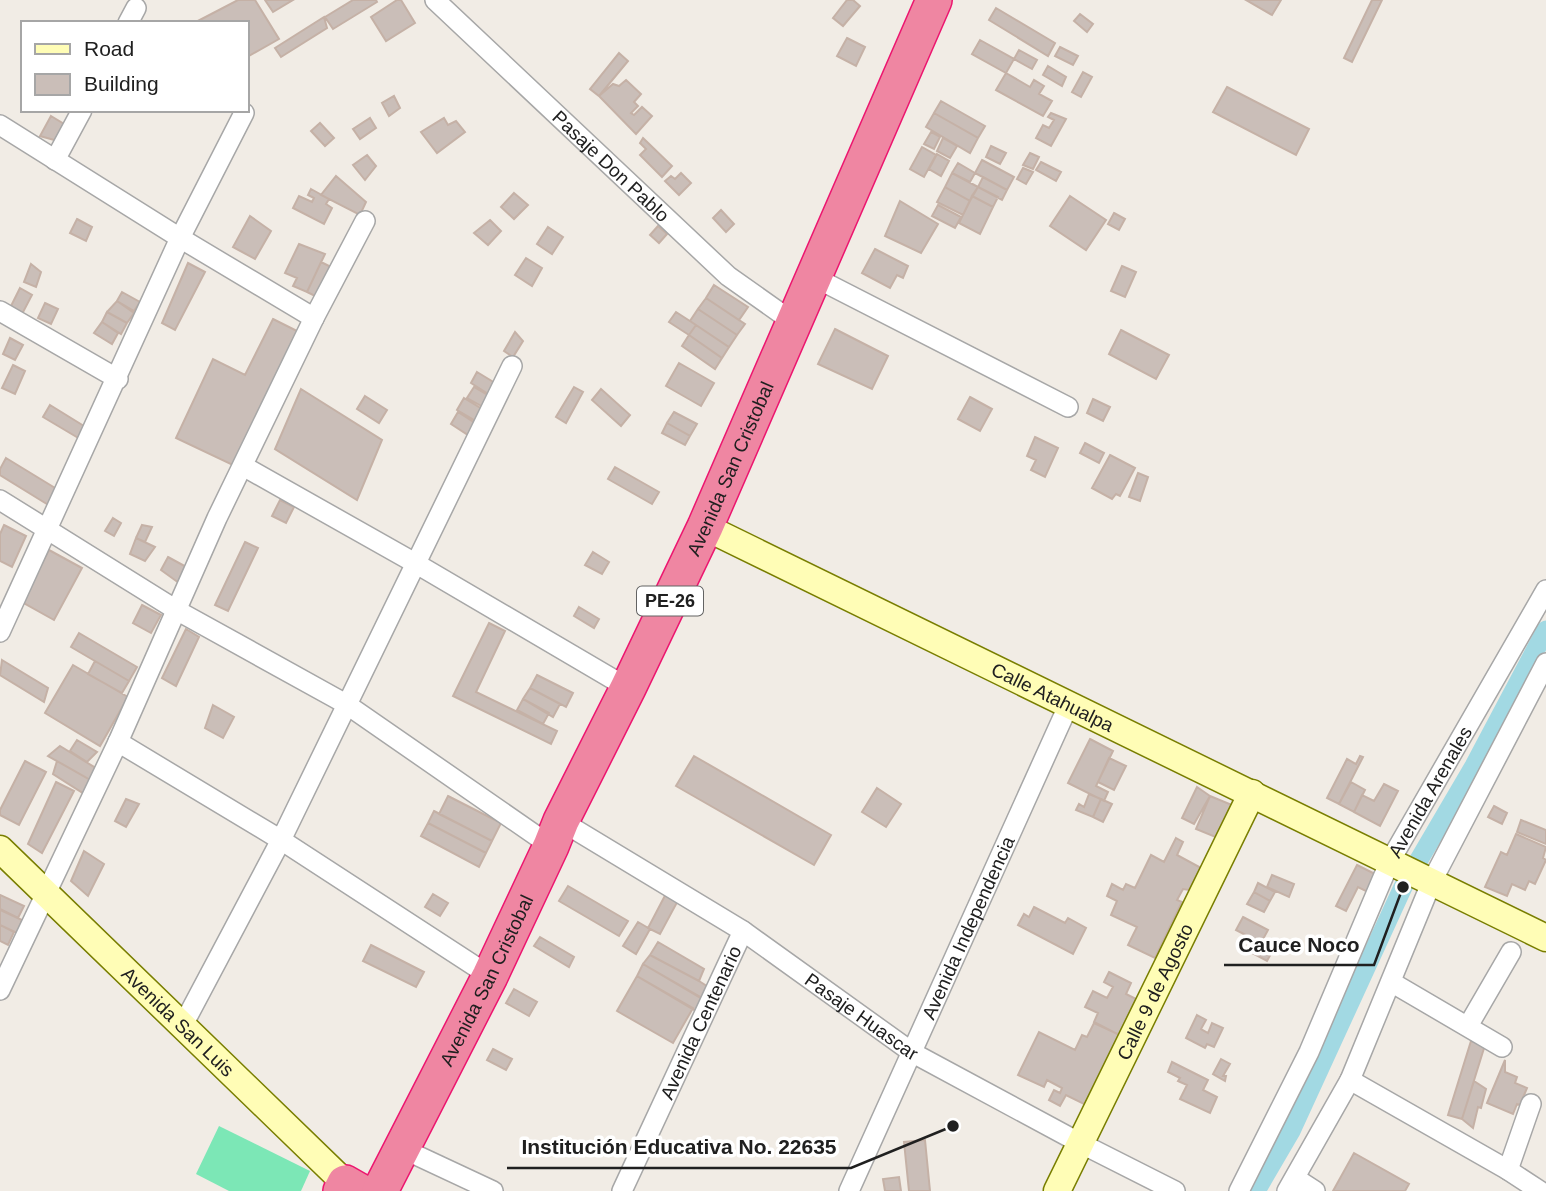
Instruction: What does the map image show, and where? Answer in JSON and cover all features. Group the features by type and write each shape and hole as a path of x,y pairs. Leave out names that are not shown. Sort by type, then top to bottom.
{"highway":[{"name":"Avenida San Cristobal","path":"380,1191 490,975 705,527 934,0"}],"street":[{"name":"Pasaje Don Pablo","path":"435,0 728,276 793,322"},
{"path":"55,160 81,112"},
{"path":"0,632 118,379 180,238 244,113"},
{"path":"0,125 314,318"},
{"path":"0,990 118,742 217,518 314,318 365,221"},
{"path":"814,277 1068,407"},
{"path":"0,311 118,379"},
{"path":"183,1025 281,839 512,366"},
{"path":"243,466 628,688"},
{"name":"Pasaje Huascar","path":"0,500 178,611 346,704 556,834 743,931 913,1053 1175,1191"},
{"name":"Calle Atahualpa","path":"705,527 1546,938"},
{"name":"Avenida Arenales","path":"1239,1191 1309,1052 1394,864 1546,590"},
{"name":"Avenida Arenales","path":"1291,1184 1350,1080 1391,982 1429,880 1546,663"},
{"name":"Avenida Independencia","path":"849,1191 1069,704"},
{"path":"118,742 281,839 490,975"},
{"name":"Calle 9 de Agosto","path":"1057,1191 1087,1147 1259,797"},
{"name":"Avenida San Luis","path":"0,849 349,1188"},
{"name":"Avenida Centenario","path":"622,1191 743,931"},
{"path":"1468,1026 1511,952"},
{"path":"1391,982 1502,1047"},
{"path":"1350,1080 1540,1191"},
{"path":"1508,1170 1531,1104"},
{"name":"Calle 9 de Agosto","path":"1075,1191 1087,1147"},
{"path":"401,1148 493,1191"},
{"path":"1291,1184 1315,1191"}],"green space":[{"path":"219,1126 310,1171 301,1191 229,1191 196,1174"}],"building":[{"path":"238,0 255,0 279,39 248,56 248,21 198,21"},
{"path":"265,0 293,0 273,12"},
{"path":"353,0 377,2 333,29 325,17"},
{"path":"401,0 415,23 386,41 371,17"},
{"path":"847,0 853,0 860,6 843,26 833,18"},
{"path":"1246,0 1281,0 1272,15"},
{"path":"1372,0 1382,0 1352,62 1344,58"},
{"path":"996,8 1055,43 1048,56 989,20"},
{"path":"1080,14 1093,24 1087,32 1074,21"},
{"path":"324,17 327,28 281,57 275,48"},
{"path":"847,38 865,47 856,66 837,56"},
{"path":"980,40 1014,59 1006,73 972,54"},
{"path":"1060,47 1078,56 1073,65 1055,56"},
{"path":"1019,50 1037,60 1032,69 1014,59"},
{"path":"619,53 628,61 599,96 590,89"},
{"path":"1048,66 1066,77 1062,86 1043,75"},
{"path":"1083,72 1092,77 1081,97 1072,92"},
{"path":"1006,73 1030,87 1034,80 1044,86 1039,94 1052,101 1043,116 996,90"},
{"path":"626,80 641,94 634,102 638,106 631,113 634,115 642,107 652,116 636,134 599,96 613,84 619,86"},
{"path":"1227,87 1309,129 1296,155 1213,112"},
{"path":"394,96 400,108 389,116 382,103"},
{"path":"941,101 985,126 978,138 934,113"},
{"path":"934,113 978,138 970,153 926,127"},
{"path":"1051,113 1066,119 1051,146 1036,138 1043,125 1049,128 1054,120 1048,117"},
{"path":"51,116 64,124 58,141 40,136"},
{"path":"370,118 376,128 360,139 353,129"},
{"path":"444,118 448,125 456,121 465,132 437,153 421,132"},
{"path":"320,123 334,138 325,146 311,131"},
{"path":"931,132 940,137 934,149 924,144"},
{"path":"643,138 672,166 662,177 640,155 646,149 640,143"},
{"path":"943,138 957,146 950,158 937,151"},
{"path":"991,146 1006,153 1000,164 986,157"},
{"path":"922,147 936,155 924,177 910,169"},
{"path":"1030,153 1039,157 1033,169 1023,165"},
{"path":"937,154 949,161 941,176 929,169"},
{"path":"367,155 376,166 365,180 353,165"},
{"path":"982,160 1014,177 1007,190 975,173"},
{"path":"1041,162 1061,172 1056,181 1036,170"},
{"path":"958,163 975,173 970,182 952,173"},
{"path":"1023,168 1033,172 1026,184 1017,179"},
{"path":"681,173 691,183 679,195 665,181 671,176 675,179"},
{"path":"952,173 978,187 970,201 945,187"},
{"path":"336,176 366,202 360,215 321,195"},
{"path":"983,177 1007,190 1002,200 978,187"},
{"path":"945,187 970,201 963,215 937,202"},
{"path":"978,187 998,197 993,207 972,196"},
{"path":"311,189 329,199 326,204 332,208 324,224 293,208 299,196 312,202 314,198 308,195"},
{"path":"514,193 528,205 514,219 501,207"},
{"path":"972,196 993,207 980,234 959,223"},
{"path":"1070,196 1106,220 1086,250 1050,226"},
{"path":"900,201 938,224 921,253 885,236"},
{"path":"938,205 961,217 955,228 932,216"},
{"path":"721,210 734,224 726,232 713,218"},
{"path":"1114,213 1125,219 1119,230 1108,224"},
{"path":"250,216 271,231 255,259 233,247"},
{"path":"77,219 92,227 86,241 70,233"},
{"path":"490,220 501,231 488,245 474,233"},
{"path":"658,226 667,234 659,243 650,235"},
{"path":"548,227 563,237 552,254 537,244"},
{"path":"299,244 325,254 307,292 293,286 297,278 285,273"},
{"path":"875,249 908,266 903,278 897,275 890,288 862,273"},
{"path":"526,258 542,268 532,286 515,275"},
{"path":"321,262 335,269 321,299 307,292"},
{"path":"188,263 205,272 175,330 162,323"},
{"path":"31,264 41,272 36,287 24,282"},
{"path":"1122,266 1136,272 1125,297 1111,291"},
{"path":"714,285 748,307 739,320 706,298"},
{"path":"20,288 32,295 21,316 9,310"},
{"path":"122,292 140,302 134,311 117,301"},
{"path":"706,298 745,324 737,335 698,309"},
{"path":"117,301 134,313 127,323 107,312"},
{"path":"45,303 58,309 51,324 38,318"},
{"path":"698,309 737,335 729,347 690,321"},
{"path":"107,312 127,323 121,334 102,322"},
{"path":"676,312 696,325 689,335 669,322"},
{"path":"273,319 301,333 237,467 176,438 213,359 245,375"},
{"path":"102,322 118,333 112,344 94,333"},
{"path":"696,325 729,347 722,358 689,335"},
{"path":"835,329 888,356 872,389 818,364"},
{"path":"1121,330 1169,355 1156,379 1109,354"},
{"path":"515,332 523,341 513,357 504,351"},
{"path":"689,335 722,358 715,369 682,346"},
{"path":"10,338 23,345 15,360 3,354"},
{"path":"679,363 714,383 701,406 666,386"},
{"path":"13,365 25,371 15,394 2,388"},
{"path":"477,372 500,386 493,397 471,383"},
{"path":"474,387 491,397 485,408 467,398"},
{"path":"574,387 583,392 566,423 556,417"},
{"path":"301,389 382,440 357,500 275,449"},
{"path":"601,389 630,415 621,426 592,400"},
{"path":"365,396 387,410 379,423 357,409"},
{"path":"970,397 992,409 980,431 958,419"},
{"path":"464,398 487,412 481,424 457,410"},
{"path":"1093,399 1110,407 1103,421 1087,413"},
{"path":"50,405 92,431 85,442 43,417"},
{"path":"458,412 475,423 468,435 451,424"},
{"path":"674,412 697,424 690,436 667,423"},
{"path":"667,423 690,436 685,445 662,433"},
{"path":"1035,437 1058,448 1045,477 1031,470 1036,460 1027,456"},
{"path":"1085,443 1104,453 1099,463 1080,453"},
{"path":"1110,455 1135,468 1120,496 1116,494 1112,499 1092,488"},
{"path":"6,458 60,491 50,506 0,475"},
{"path":"615,467 659,492 652,504 608,479"},
{"path":"1138,473 1148,477 1140,501 1129,497"},
{"path":"280,500 294,507 286,523 272,516"},
{"path":"113,518 121,523 114,536 105,531"},
{"path":"4,525 26,536 12,567 0,561 0,534"},
{"path":"142,525 152,527 145,542 136,538"},
{"path":"136,538 155,547 145,561 130,554"},
{"path":"245,542 258,548 228,611 215,605"},
{"path":"49,550 82,568 54,620 22,602"},
{"path":"593,552 609,562 602,574 585,565"},
{"path":"168,557 192,570 179,583 161,570"},
{"path":"142,605 161,615 151,633 133,623"},
{"path":"579,607 599,619 594,628 574,616"},
{"path":"489,623 505,631 476,692 557,731 551,744 453,696"},
{"path":"186,629 199,637 176,686 162,678"},
{"path":"79,633 137,667 129,681 71,647"},
{"path":"2,660 48,688 44,702 0,675"},
{"path":"95,661 129,681 122,693 88,674"},
{"path":"73,665 128,697 100,746 45,713"},
{"path":"537,675 573,693 566,707 530,688"},
{"path":"530,688 560,704 553,717 523,699"},
{"path":"523,699 549,713 543,724 517,710"},
{"path":"213,705 234,717 223,738 205,728"},
{"path":"1090,739 1113,751 1096,786 1108,792 1104,801 1068,783"},
{"path":"77,740 97,752 87,762 70,751"},
{"path":"60,746 99,770 94,782 48,756"},
{"path":"694,756 831,835 814,865 676,786"},
{"path":"1360,756 1363,757 1339,804 1327,798 1347,759 1356,764"},
{"path":"1109,758 1126,766 1114,790 1098,782"},
{"path":"25,761 46,772 19,825 0,815 0,810"},
{"path":"57,761 94,782 86,795 53,774"},
{"path":"56,782 74,791 42,853 28,844"},
{"path":"1351,782 1365,790 1354,812 1339,804"},
{"path":"1384,784 1398,791 1380,826 1354,812 1362,795 1374,801"},
{"path":"1197,787 1210,796 1194,824 1182,818"},
{"path":"877,788 901,804 886,827 862,812"},
{"path":"1089,794 1101,799 1093,817 1076,810 1079,804 1084,807"},
{"path":"448,796 501,823 492,841 439,814"},
{"path":"1210,796 1232,805 1218,838 1196,829"},
{"path":"126,799 139,804 126,827 115,821"},
{"path":"1101,799 1112,804 1103,822 1093,817"},
{"path":"1494,806 1507,813 1502,824 1488,817"},
{"path":"434,811 492,841 486,853 428,823"},
{"path":"1521,820 1546,830 1546,844 1517,832"},
{"path":"428,823 486,853 479,867 421,836"},
{"path":"1516,834 1546,847 1543,858 1546,860 1535,884 1529,881 1525,890 1512,884 1507,896 1485,887 1501,852 1507,855"},
{"path":"1176,838 1183,842 1177,855 1201,868 1189,890 1183,889 1177,900 1182,902 1155,958 1128,945 1137,927 1111,915 1117,901 1107,896 1112,884 1123,890 1126,884 1135,888 1151,855 1164,862"},
{"path":"84,851 104,864 88,896 71,881"},
{"path":"1357,865 1383,878 1374,895 1358,887 1346,911 1336,906"},
{"path":"1272,875 1294,884 1289,897 1267,887"},
{"path":"1258,883 1275,892 1270,901 1254,892"},
{"path":"568,886 628,921 619,936 559,901"},
{"path":"669,888 681,895 660,934 648,928"},
{"path":"1254,892 1270,901 1264,912 1247,904"},
{"path":"433,894 448,903 440,916 425,907"},
{"path":"0,895 24,906 18,918 0,909"},
{"path":"1034,907 1065,923 1068,918 1086,928 1073,954 1018,925 1024,914 1029,917"},
{"path":"0,910 22,920 17,933 0,925"},
{"path":"1243,917 1268,930 1261,943 1236,930"},
{"path":"638,922 650,929 636,954 623,946"},
{"path":"0,925 14,932 8,945 0,941"},
{"path":"540,937 574,957 569,967 534,946"},
{"path":"658,942 704,969 699,981 650,955"},
{"path":"1261,943 1273,950 1267,961 1252,953"},
{"path":"371,945 424,972 416,987 363,961"},
{"path":"650,955 713,990 704,1000 643,964"},
{"path":"643,964 702,998 696,1011 637,976"},
{"path":"1109,972 1131,983 1126,994 1136,999 1119,1035 1094,1022 1098,1013 1085,1007 1093,991 1107,998 1113,987 1104,982"},
{"path":"637,976 693,1008 673,1043 617,1011"},
{"path":"514,989 537,1002 529,1016 506,1003"},
{"path":"1197,1015 1206,1020 1201,1029 1208,1033 1212,1023 1223,1028 1214,1047 1207,1044 1205,1048 1186,1038"},
{"path":"1094,1023 1122,1036 1088,1106 1066,1095 1060,1106 1049,1100 1054,1090 1060,1093 1062,1088 1047,1080 1044,1087 1018,1075 1039,1032 1075,1050 1082,1035 1087,1037"},
{"path":"1471,1041 1485,1045 1462,1119 1448,1115"},
{"path":"493,1049 512,1059 506,1070 487,1060"},
{"path":"1221,1059 1230,1064 1223,1076 1226,1076 1225,1081 1213,1074"},
{"path":"1505,1060 1505,1072 1517,1077 1515,1083 1527,1088 1513,1114 1487,1103"},
{"path":"1172,1062 1208,1080 1203,1090 1217,1097 1210,1113 1180,1099 1187,1085 1168,1072"},
{"path":"1474,1081 1486,1089 1473,1128 1462,1119"},
{"path":"925,1140 930,1191 909,1191 904,1142"},
{"path":"1354,1153 1409,1184 1405,1191 1333,1191"},
{"path":"899,1177 901,1191 885,1191 883,1179"}],"waterway":[{"path":"1256,1191 1291,1131 1403,887 1474,766 1546,630"}],"place":[{"name":"Cauce Noco","path":"1403,887"},
{"name":"Institución Educativa No. 22635","path":"953,1126"}]}
